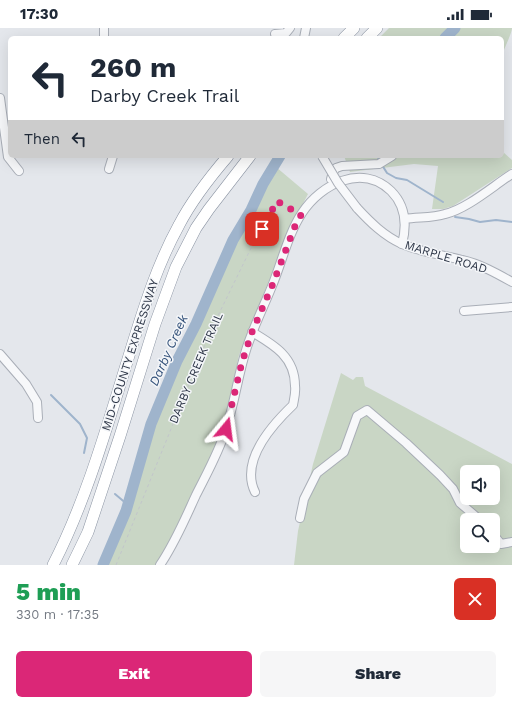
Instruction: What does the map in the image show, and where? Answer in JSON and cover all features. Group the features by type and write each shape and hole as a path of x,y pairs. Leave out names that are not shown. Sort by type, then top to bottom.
{"highway":[{"path":"346,36 354,28"},
{"path":"369,36 377,28"},
{"name":"MID-COUNTY EXPRESSWAY","path":"53,565 67,538 77,513 105,431 149,292 166,250 179,224 197,196 226,158"},
{"name":"MID-COUNTY EXPRESSWAY","path":"72,565 88,532 155,324 176,267 196,228 248,158"}],"street":[{"path":"275,34 286,33 290,28"},
{"path":"0,98 8,157"},
{"path":"9,158 19,171"},
{"path":"109,169 112,158"},
{"name":"MARPLE ROAD","path":"323,158 338,183 357,208 380,230 402,244 417,250 463,260 478,265 512,282"},
{"path":"331,186 332,177 336,168 342,166 381,163 389,158"},
{"path":"405,219 440,216 453,212 512,174"},
{"path":"160,565 178,536 221,443 230,417 242,362 252,332 272,286 295,226 312,200 331,186 342,181 354,178 373,179 384,185 395,194 403,208 406,229 402,244"},
{"path":"464,311 512,307"},
{"path":"252,332 274,346 286,357 293,371 296,386 293,405 280,417 264,438 255,455 252,470 252,486 255,492"},
{"path":"0,354 26,384 37,402 38,418"},
{"path":"300,518 304,499 317,473 344,452 357,416 366,410 406,443 440,475 453,489 460,503 472,513"},
{"path":"500,543 501,544 512,542"}],"path":[{"name":"DARBY CREEK TRAIL","path":"116,565 211,330 254,242 277,201 301,215"}],"green space":[{"path":"389,28 512,28 504,50 504,36 381,36"},
{"path":"504,153 512,160 512,168 453,206 443,209 432,209 438,166 414,164 350,172 345,158 504,158"},
{"path":"276,167 308,194 289,231 239,355 224,427 209,467 158,565 106,565 132,501 148,443 177,367 242,230"},
{"path":"341,373 353,380 356,377 363,377 365,386 512,464 512,565 294,565 298,531 313,464"}],"waterway":[{"name":"Darby Creek","path":"447,36 455,28"},
{"name":"Darby Creek","path":"103,565 126,511 151,424 177,361 196,324 233,240 279,158"},
{"path":"382,165 387,173 396,178 407,180 443,202"},
{"path":"455,217 480,222 496,220 512,222"},
{"path":"51,395 80,424 87,438 84,453"},
{"path":"115,494 128,505"}],"route":[{"path":"226,429 246,348 295,226 301,215 277,201 262,229"}]}
